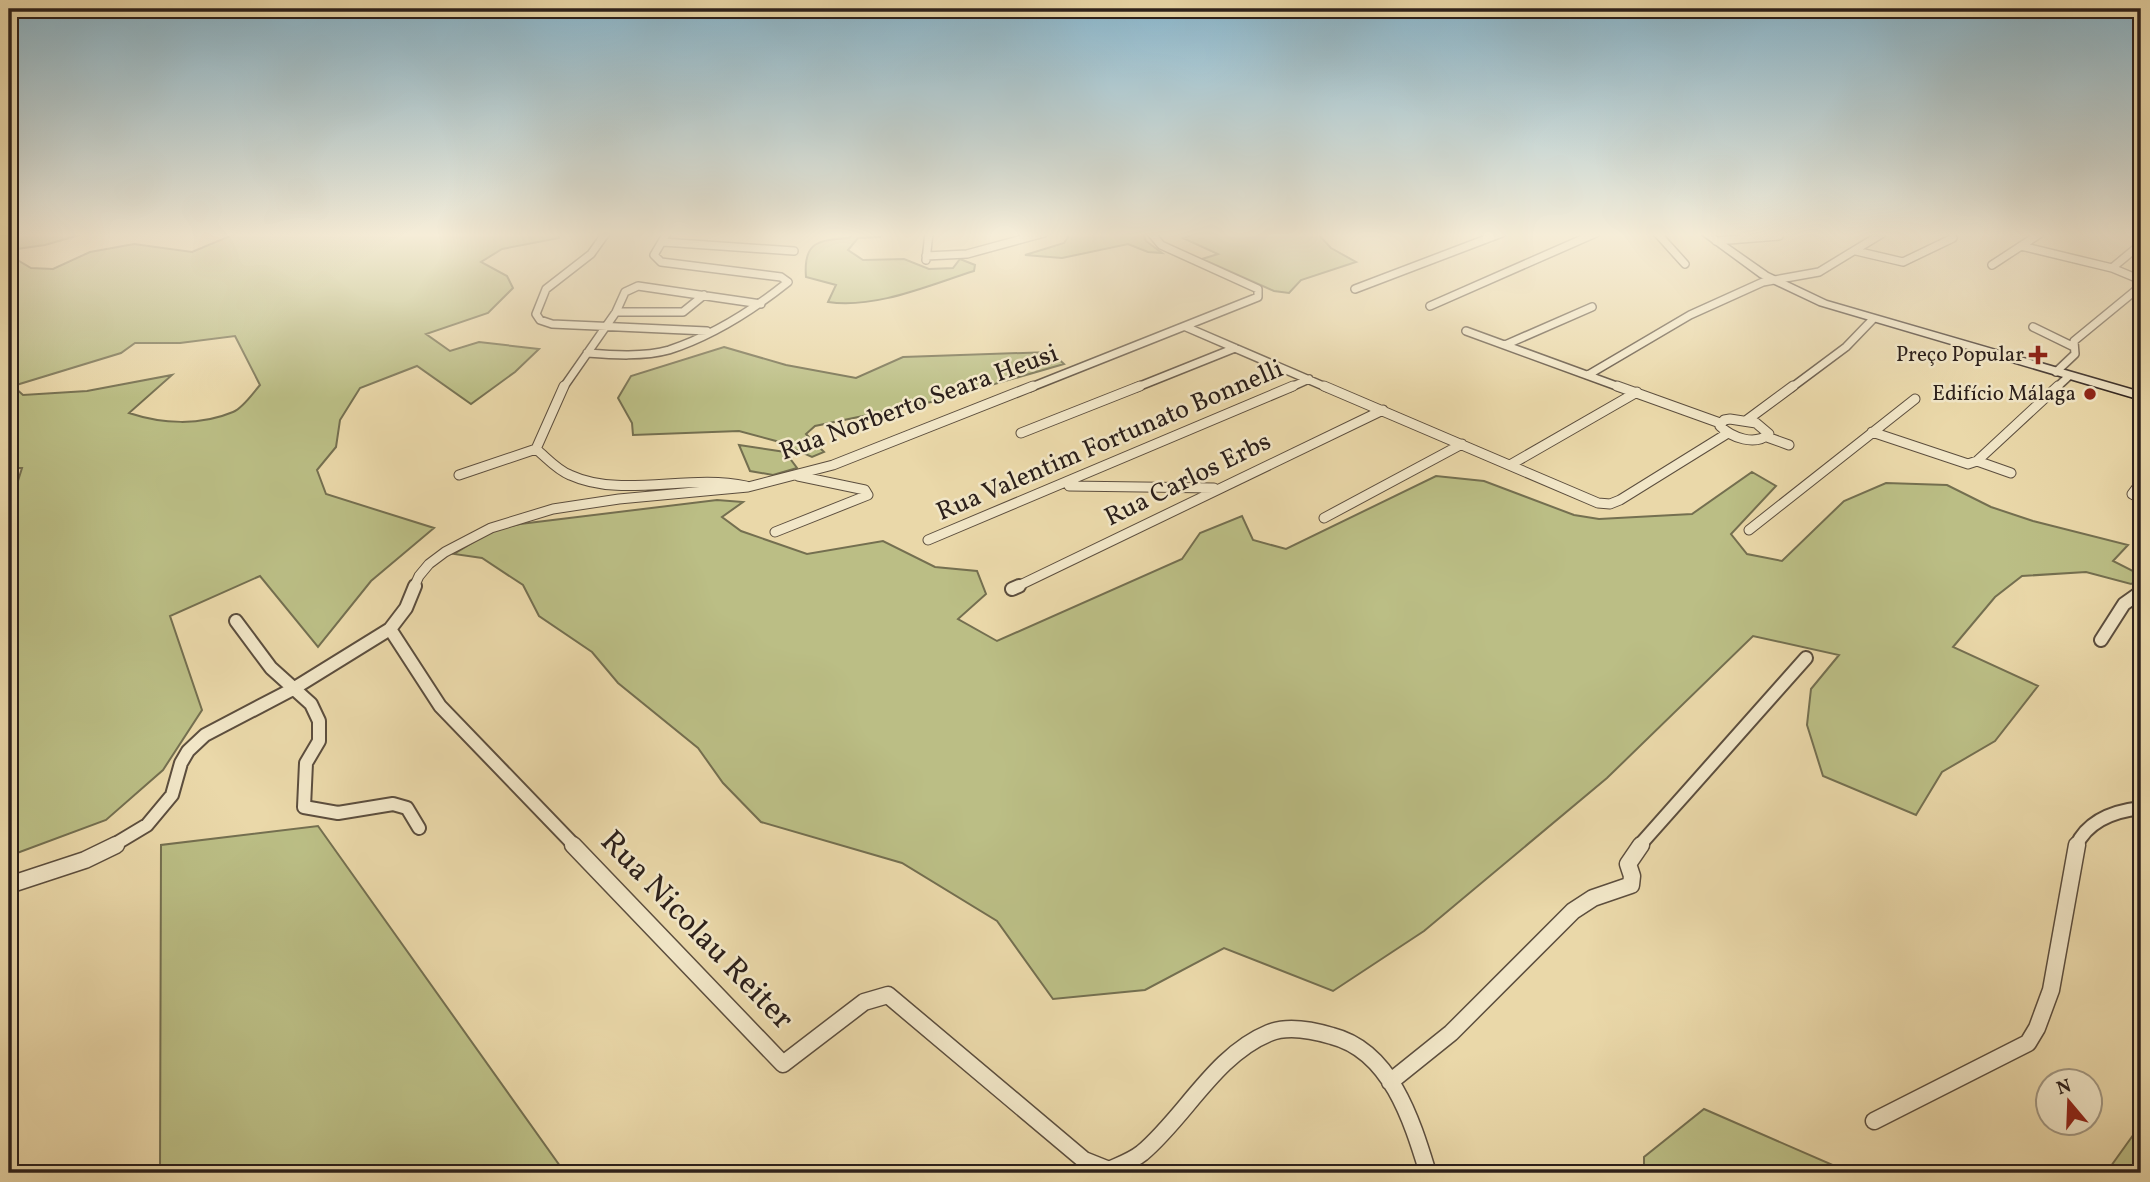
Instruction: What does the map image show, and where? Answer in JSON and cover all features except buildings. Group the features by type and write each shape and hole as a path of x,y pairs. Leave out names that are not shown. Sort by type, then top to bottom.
{"main road":[{"path":"1790,288 1824,303 1872,318 2141,396"}],"street":[{"path":"547,288 536,314 540,320 552,324 710,331"},
{"path":"460,475 536,449 561,390 617,312 625,292 633,288"},
{"path":"654,288 761,304"},
{"path":"587,353 620,355 668,350 761,304 780,288"},
{"name":"Rua Norberto Seara Heusi","path":"9,885 85,860 133,836 147,825 172,795 181,763 188,751 205,735 223,723 293,689 390,629 406,608 419,576 429,564 445,552 491,528 553,509 586,503 748,487 858,456 1004,395 1258,297 1259,292 1254,288"},
{"path":"1430,306 1472,288"},
{"path":"1588,375 1690,315 1749,288"},
{"path":"2072,346 2074,341 2138,288"},
{"path":"617,312 683,312 704,295"},
{"path":"1506,345 1592,307"},
{"path":"1747,420 1846,347 1872,318"},
{"path":"1185,327 1462,444 1585,500 1610,504 1728,433"},
{"path":"2033,327 2072,346 2075,354 2056,372"},
{"path":"1466,331 1720,423 1730,419 1747,420 1768,430 1767,437"},
{"path":"1021,433 1235,348"},
{"path":"1872,432 1968,464 1977,461 2069,376"},
{"name":"Rua Valentim Fortunato Bonnelli","path":"928,540 1309,379"},
{"path":"1510,465 1637,392"},
{"path":"1749,530 1915,399"},
{"name":"Rua Carlos Erbs","path":"1012,589 1383,410"},
{"path":"1720,423 1728,433 1754,440 1767,437 1789,446"},
{"path":"1324,518 1462,444"},
{"path":"536,449 570,476 586,480 629,484 723,480 748,487"},
{"path":"1977,461 2011,473"},
{"path":"775,532 867,495 866,490 796,475"},
{"path":"2136,496 2141,482"},
{"path":"1063,485 1218,488"},
{"path":"2101,640 2124,604 2141,593"},
{"path":"236,621 271,668 311,704 319,721 319,741 306,763 304,807 338,813 393,804 407,808 419,828"},
{"name":"Rua Nicolau Reiter","path":"390,629 440,706 783,1065 864,1002 888,995 1084,1160 1109,1170 1139,1156 1240,1052 1270,1032 1310,1029 1344,1040 1370,1058 1390,1082 1416,1130 1427,1173"},
{"path":"1390,1082 1451,1032 1573,911 1591,899 1611,892 1623,892 1631,885 1632,876 1628,864 1636,850 1806,658"},
{"path":"1874,1121 2028,1043 2038,1030 2058,958 2079,839 2087,829 2104,818 2123,810 2141,808"}],"green space":[{"path":"9,288 513,288 488,313 426,334 450,351 479,342 539,349 515,372 471,404 417,366 360,388 340,420 336,447 317,470 326,494 434,528 371,581 318,647 260,576 170,616 202,710 163,770 106,820 9,856 9,487 17,484 22,468 9,468","holes":["235,336 260,385 244,404 233,412 207,420 168,421 129,413 172,375 87,391 23,395 13,386 121,353 135,343 180,343"]},
{"path":"835,288 923,288 865,302 828,302"},
{"path":"1268,288 1293,288 1289,293"},
{"path":"724,347 786,365 856,378 903,357 1051,352 1064,364 936,401 815,426 806,434 824,452 812,457 776,441 739,431 633,435 632,423 618,398 631,376"},
{"path":"739,445 785,452 797,468 773,475 750,471"},
{"path":"1752,472 1776,486 1731,534 1747,554 1782,561 1844,501 1886,483 1947,485 1991,507 2033,521 2128,545 2113,561 2141,575 2141,578 2131,584 2086,572 2022,576 1995,597 1953,647 2038,686 1995,741 1942,772 1916,815 1823,776 1807,725 1811,689 1839,655 1753,636 1607,778 1424,931 1333,991 1224,948 1145,990 1053,999 997,921 902,863 761,822 723,783 698,748 618,683 592,652 539,616 523,585 482,558 454,554 493,530 520,524 717,500 743,502 722,517 741,531 807,554 883,541 935,567 977,571 986,594 958,619 997,641 1182,559 1200,533 1242,516 1253,540 1286,549 1436,476 1484,481 1574,515 1599,519 1692,514"},
{"path":"318,826 565,1173 160,1173 161,845"},
{"path":"1704,1109 1851,1173 1644,1173 1644,1157"},
{"path":"2141,1124 2141,1173 2106,1173"}],"place":[{"name":"Preço Popular","path":"2038,355"},
{"name":"Edifício Málaga","path":"2090,394"}]}
